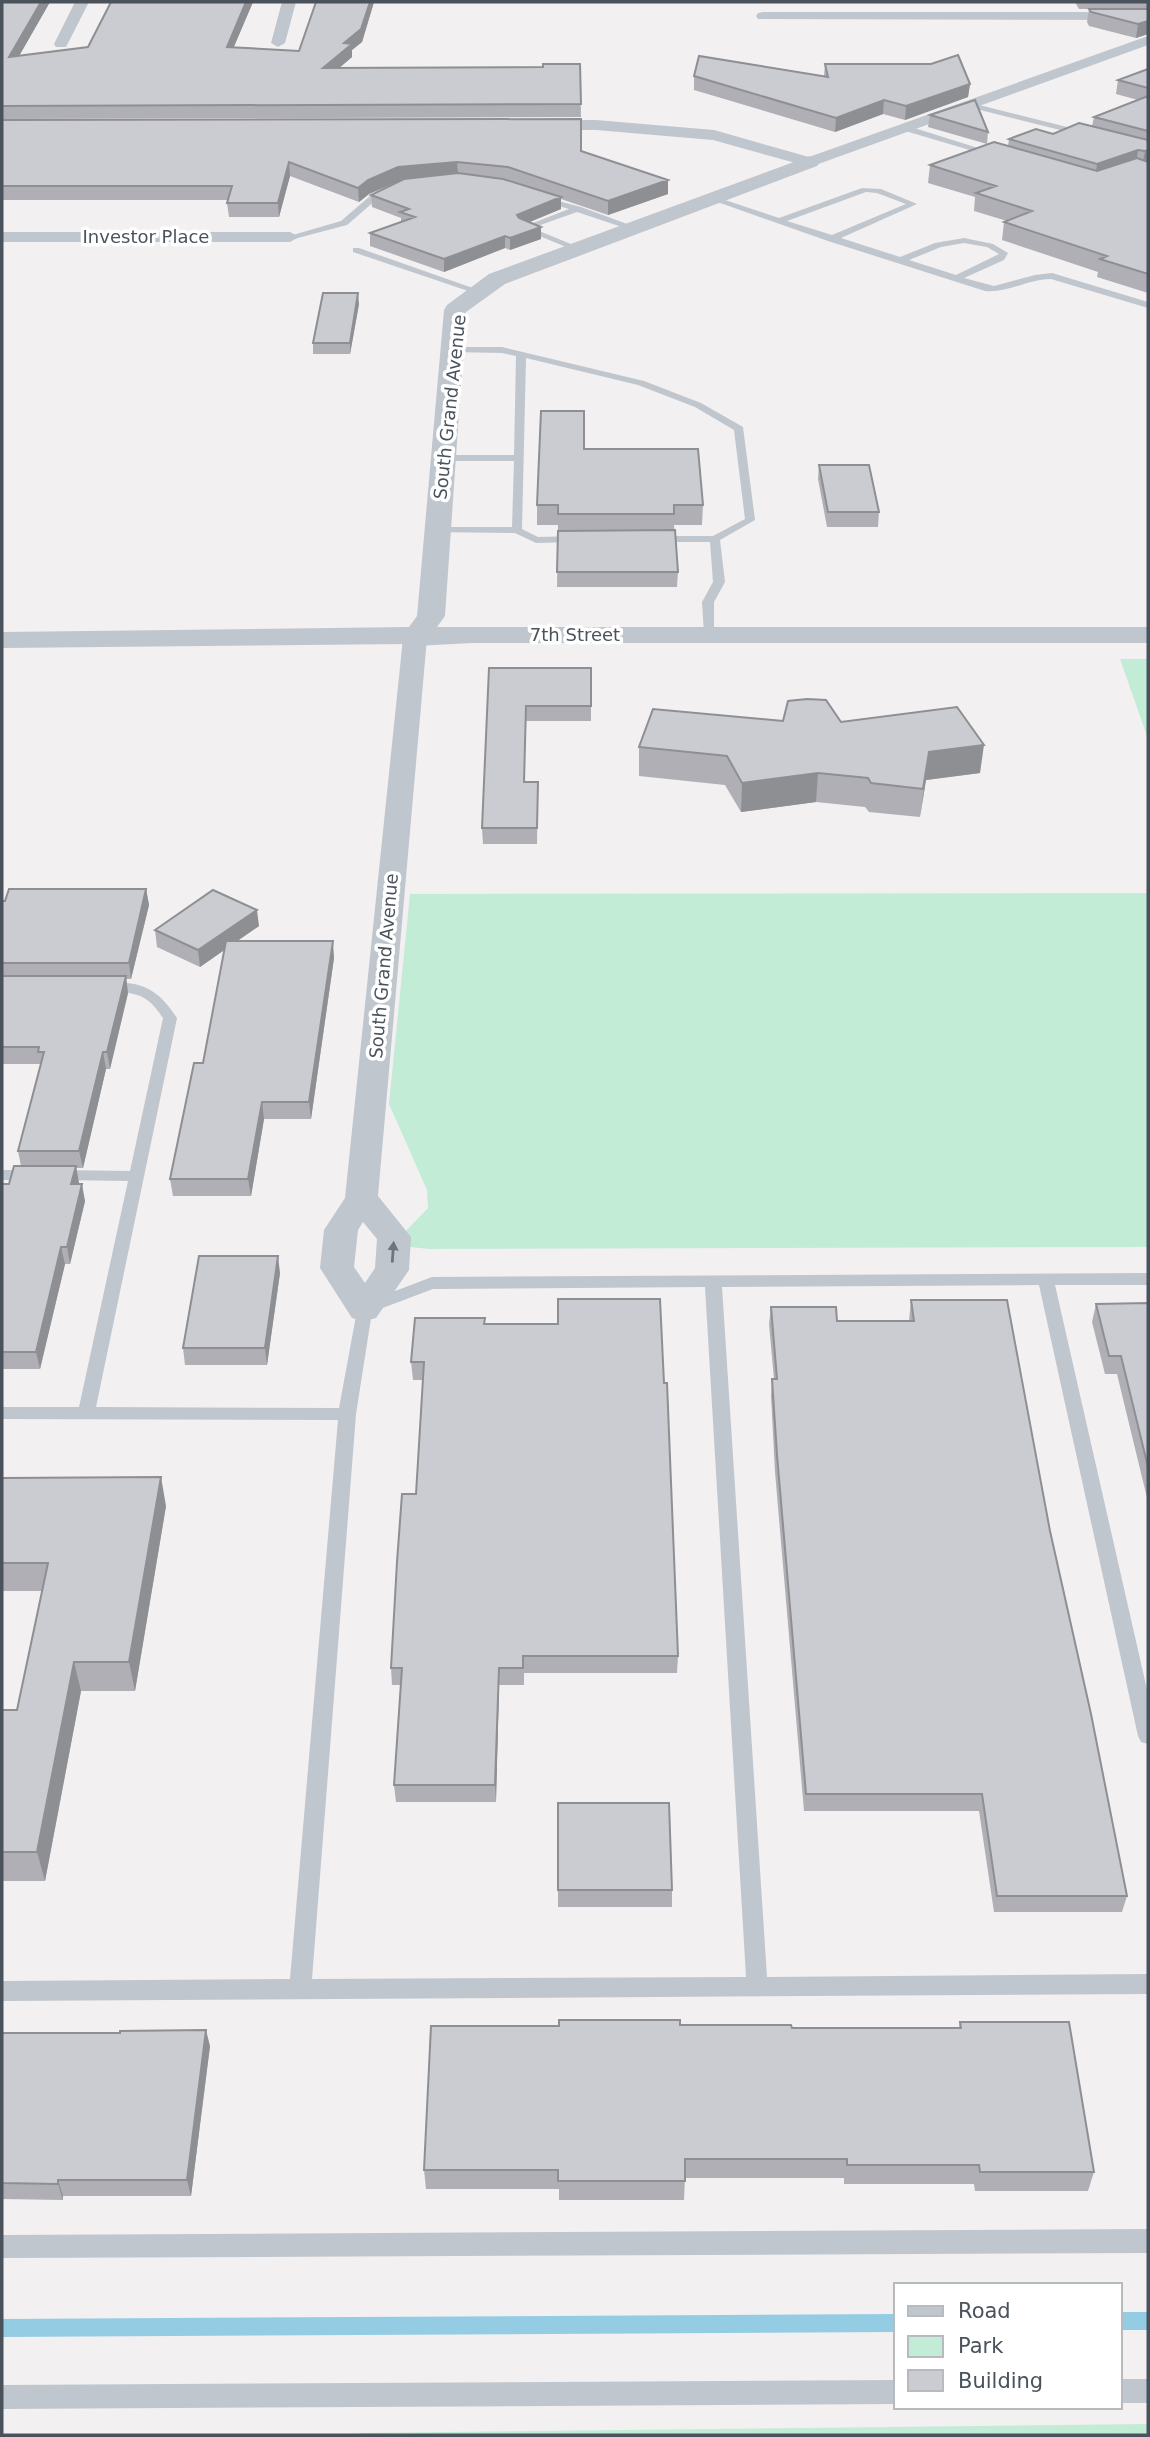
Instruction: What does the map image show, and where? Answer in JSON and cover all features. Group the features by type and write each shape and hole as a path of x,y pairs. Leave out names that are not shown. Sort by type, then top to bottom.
{"street":[{"path":"61,44 82,2"},
{"path":"278,43 289,2"},
{"path":"763,16 1148,16"},
{"name":"South Grand Avenue","path":"361,1198 415,638 431,615 455,310 497,279 1148,40"},
{"path":"513,125 596,125 714,135 810,162"},
{"name":"Investor Place","path":"2,237 290,237"},
{"name":"7th Street","path":"2,640 1148,635"},
{"path":"361,1198 394,1237 392,1270 364,1309 337,1268 341,1230 361,1198"}],"lane":[{"path":"971,104 1097,137"},
{"path":"905,128 1005,158"},
{"path":"290,237 344,223 373,198 402,186"},
{"path":"778,221 864,190 878,191 912,204 831,239"},
{"path":"529,194 634,228"},
{"path":"713,199 899,261 997,289 1013,287 1040,276 1055,276 1148,305"},
{"path":"578,209 524,228 579,248"},
{"path":"899,261 953,239 968,240 1004,253 1001,258 956,279"},
{"path":"356,250 480,292"},
{"path":"453,350 502,350 641,383 698,404 740,429 750,520 715,539 646,539"},
{"path":"517,530 521,355"},
{"path":"444,458 519,458"},
{"path":"438,530 517,530 536,540 591,540"},
{"path":"710,635 708,602 719,582 715,539"},
{"path":"86,1414 170,1018 158,999 132,986 93,986"},
{"path":"2,1175 136,1175"},
{"path":"1046,1279 1148,1736"},
{"path":"300,1990 347,1414 364,1309 432,1283 1148,1279"},
{"path":"713,1281 757,1986"},
{"path":"2,1413 347,1414"},
{"path":"2,1991 1148,1984"},
{"path":"2,2247 1148,2241"},
{"path":"1122,2391 1148,2391"},
{"path":"2,2397 894,2392"}],"green space":[{"path":"1120,659 1148,659 1148,739"},
{"path":"1148,893 1148,1247 430,1249 400,1246 402,1235 428,1208 427,1190 389,1104 410,894"},
{"path":"1148,2424 1148,2435 359,2435 360,2433"}],"building":[{"path":"2,2 41,2 9,57 88,47 111,2 246,2 227,47 299,51 316,2 370,2 361,29 344,43 352,44 323,68 543,67 543,64 580,64 581,104 2,106"},
{"path":"1089,9 1148,9 1148,21 1138,24 1091,12"},
{"path":"958,55 970,84 906,106 884,100 836,118 694,76 699,56 828,77 825,64 931,64"},
{"path":"1148,69 1148,88 1118,80"},
{"path":"1148,96 1148,131 1094,117"},
{"path":"975,100 988,132 930,115"},
{"path":"581,119 581,151 668,180 608,201 508,167 457,162 398,167 368,180 358,188 289,162 278,203 227,203 232,186 2,186 2,120"},
{"path":"1079,123 1148,140 1148,150 1138,150 1097,164 1009,139 1036,129 1053,134"},
{"path":"994,142 1097,171 1137,158 1148,162 1148,274 1100,259 1107,256 1004,222 1032,211 976,193 996,186 930,165"},
{"path":"458,173 503,179 561,197 517,215 541,227 510,238 505,236 444,259 370,233 415,217 400,212 409,209 371,195 404,179"},
{"path":"323,293 358,293 350,343 313,343"},
{"path":"541,411 584,411 584,449 698,449 703,505 674,505 674,514 558,514 558,505 537,505"},
{"path":"819,465 869,465 879,512 828,512"},
{"path":"675,530 678,572 557,572 558,531"},
{"path":"489,668 591,668 591,706 526,706 524,782 538,782 537,828 482,828"},
{"path":"826,700 841,722 957,707 984,745 929,752 923,789 871,783 868,778 818,773 742,783 727,756 639,747 653,709 783,721 788,701"},
{"path":"9,889 146,889 129,963 2,963 2,901 5,901"},
{"path":"213,890 257,910 198,950 155,930"},
{"path":"226,941 333,941 309,1102 262,1102 248,1179 170,1179 194,1063 203,1063"},
{"path":"2,976 126,976 107,1052 103,1052 79,1151 18,1151 44,1052 38,1052 39,1047 2,1047"},
{"path":"14,1166 76,1166 71,1184 82,1184 67,1247 61,1247 36,1352 2,1352 2,1184 9,1184"},
{"path":"199,1256 278,1256 265,1348 183,1348"},
{"path":"558,1299 660,1299 664,1383 667,1383 678,1656 523,1656 523,1668 499,1668 495,1785 394,1785 402,1668 391,1668 397,1562 402,1494 416,1494 424,1362 411,1362 415,1318 485,1318 484,1324 558,1324"},
{"path":"911,1300 1007,1300 1050,1531 1091,1714 1127,1896 997,1896 982,1794 806,1794 777,1455 772,1379 777,1379 771,1307 836,1307 837,1321 914,1321"},
{"path":"1148,1303 1148,1467 1121,1356 1109,1356 1096,1304"},
{"path":"161,1477 129,1662 74,1662 37,1852 2,1852 2,1710 17,1710 48,1563 2,1563 2,1478"},
{"path":"558,1803 669,1803 672,1890 558,1890"},
{"path":"559,2020 680,2020 680,2025 791,2025 792,2028 961,2028 960,2022 1069,2022 1094,2172 980,2172 979,2165 847,2165 847,2159 685,2159 685,2181 558,2181 558,2170 424,2170 431,2026 559,2026"},
{"path":"206,2030 187,2180 2,2183 2,2033"}],"waterway":[{"path":"1122,2321 1148,2321"},
{"path":"2,2328 894,2323"}]}
